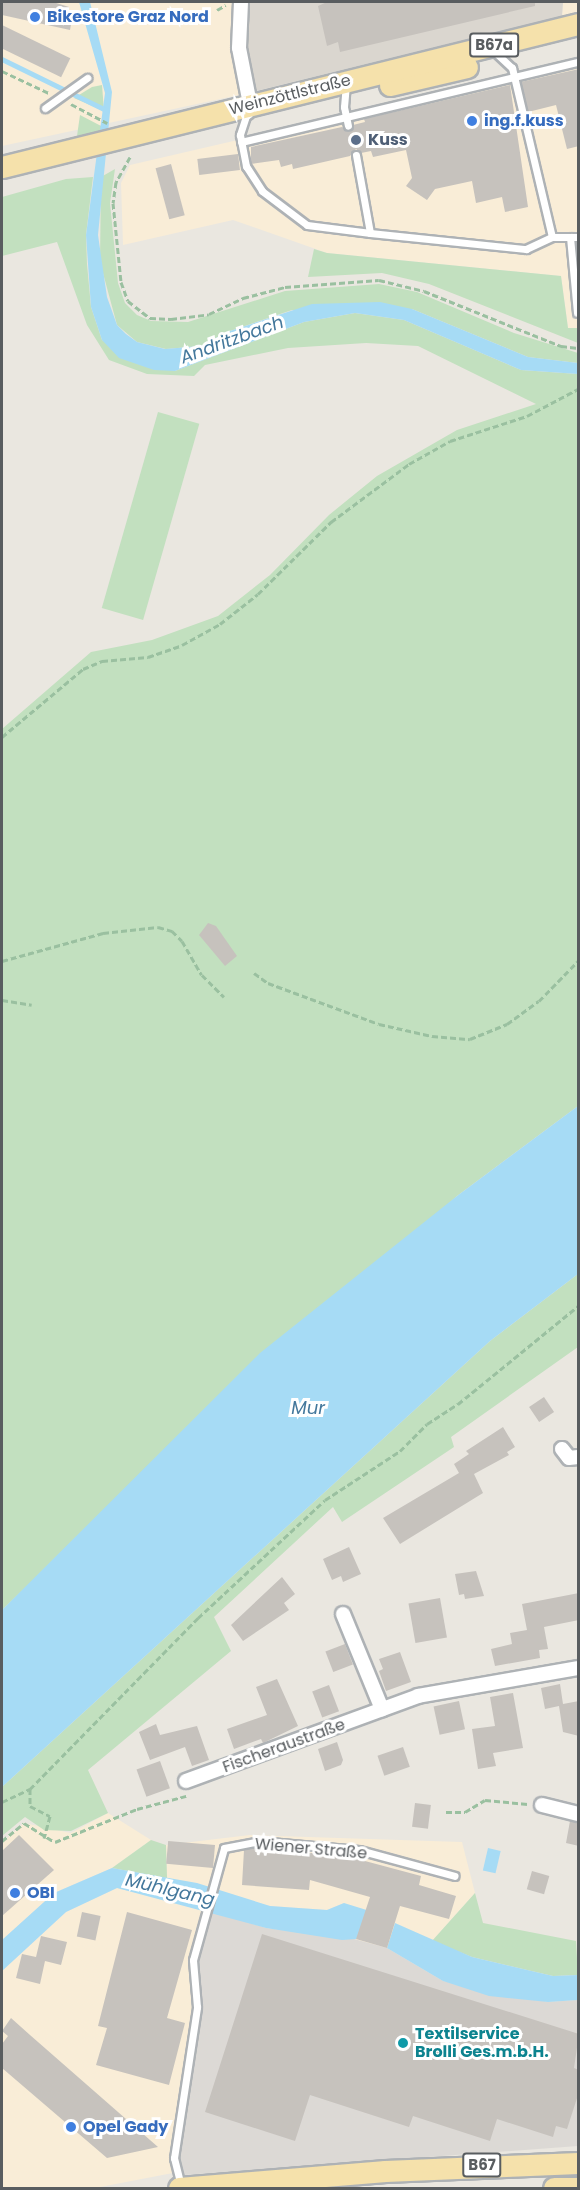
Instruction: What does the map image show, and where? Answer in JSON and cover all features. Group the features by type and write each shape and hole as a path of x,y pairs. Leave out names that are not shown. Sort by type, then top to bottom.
{"main road":[{"name":"Weinzöttlstraße","path":"495,52 579,24"},
{"name":"Weinzöttlstraße","path":"2,180 117,143 248,110 495,52 579,39"},
{"name":"Weinzöttlstraße","path":"2,167 79,154"},
{"name":"Wiener Straße","path":"181,2188 396,2170 579,2163"},
{"path":"554,2188 579,2188"}],"street":[{"path":"241,2 238,48 248,110"},
{"path":"562,1449 569,1458 579,1457"},
{"path":"343,1614 382,1709"},
{"name":"Fischeraustraße","path":"186,1781 418,1696 579,1668"},
{"path":"542,1805 579,1814"}],"lane":[{"path":"495,52 514,77 552,237"},
{"path":"241,142 579,62"},
{"path":"45,108 64,97 87,78"},
{"path":"345,88 348,126"},
{"path":"248,110 241,128 241,142 246,166 262,191 307,225 526,249 552,237 579,237"},
{"path":"356,155 369,233"},
{"path":"570,237 577,313"},
{"name":"Wiener Straße","path":"181,2188 174,2158 197,2007 193,1960 216,1887 224,1848 259,1842 359,1850 455,1876"}],"path":[{"path":"2,70 64,97 81,109 117,143 113,203 121,282 128,301 150,318 171,320 209,314 243,298 285,287 379,280 424,291 561,346 579,348"},
{"path":"2,737 83,669 102,661 148,657 182,645 220,624 258,594 332,522 410,464 450,441 527,416 579,389"},
{"path":"2,961 103,933 158,927 177,936 202,975 224,997"},
{"path":"254,972 268,983 379,1024 432,1036 461,1039 487,1034 507,1024 538,1001 579,961"},
{"path":"2,1000 32,1005"},
{"path":"2,1802 30,1789 198,1618 325,1500 400,1451 427,1424 458,1404 579,1306"},
{"path":"2,1841 24,1823 44,1838 55,1842 137,1809 201,1792 205,1774"},
{"path":"30,1789 30,1806 50,1816 44,1838"},
{"path":"446,1812 465,1812 485,1800 542,1805"}],"shaded area":[{"path":"2,2 241,2 248,93 2,146"},
{"path":"241,2 563,2 562,16 248,93"},
{"path":"563,2 578,2 578,12 562,16"},
{"path":"578,61 578,328 568,328 561,276 327,253 233,220 123,245 121,183 130,165"},
{"path":"108,1813 151,1840 112,1868 54,1893 2,1940 2,1843 24,1823 71,1833"},
{"path":"250,1835 462,1842 475,1893 432,1941 387,1948 354,1939 342,1940 344,1903 327,1910 270,1906 167,1878 166,1845"},
{"path":"117,1888 208,1910 178,2172 95,2188 2,2188 2,1971 66,1912"},
{"name":"Textilservice Brolli Ges.m.b.H.","path":"208,1910 266,1928 354,1939 387,1948 443,1981 548,2002 578,2000 578,2146 184,2175 178,2172 174,2158 197,2007 193,1960"}],"green space":[{"path":"102,85 104,111 74,98 92,87"},
{"path":"80,115 103,127 103,130 77,136"},
{"path":"115,169 110,203 118,283 125,303 137,315 151,321 188,322 285,291 379,284 417,292 514,333 578,353 578,363 528,357 412,309 292,310 227,332 201,346 166,349 137,342 117,325 100,262 101,177"},
{"path":"93,177 86,235 87,264 91,307 102,340 175,371 304,322 355,313 404,320 521,370 578,374 578,1106 457,1196 85,1530 2,1610 2,729 91,652 152,640 218,616 270,575 329,515 377,476 457,430 536,404 418,346 366,343 288,348 205,365 194,376 147,374 109,360 87,325 57,242 2,256 2,197 66,179"},
{"path":"314,249 327,253 561,276 568,328 578,328 578,343 429,284 382,273 308,277"},
{"path":"158,412 199,424 143,620 102,608"},
{"path":"578,1274 578,1347 451,1437 454,1447 342,1522 333,1507 214,1617 231,1651 88,1770 108,1813 71,1831 44,1830 25,1817 2,1836 2,1787 490,1341"},
{"path":"151,1840 166,1845 167,1878 112,1868"},
{"path":"475,1893 483,1923 576,1941 578,1975 553,1976 472,1957 432,1941"}],"water":[{"name":"Andritzbach","path":"79,2 90,2 112,92 98,235 107,297 117,325 126,334 137,342 165,349 201,346 227,332 312,304 380,302 412,309 528,357 578,363 578,374 521,370 404,320 355,313 304,322 175,371 154,370 119,358 102,340 91,307 86,235 105,93"},
{"name":"Mur","path":"578,1106 578,1274 490,1341 2,1787 2,1610 260,1353 457,1196"},
{"path":"488,1848 501,1851 495,1873 483,1870"},
{"name":"Mühlgang","path":"112,1868 197,1883 270,1906 327,1910 344,1903 373,1912 356,1939 342,1940 266,1928 117,1888 66,1912 2,1971 2,1940 54,1893"},
{"path":"395,1923 472,1957 553,1976 578,1975 578,2000 548,2002 489,1996 443,1981 387,1948"}],"building":[{"path":"2,2 53,2 69,7 68,12 73,13 70,30 2,15"},
{"path":"327,2 535,2 535,6 340,52 338,42 327,46 318,6"},
{"path":"2,25 70,58 61,77 2,48"},
{"path":"579,69 579,146 567,149 556,105 528,112 521,82"},
{"path":"510,85 528,207 505,212 502,197 476,203 472,181 435,189 427,200 406,186 412,178 406,150 373,157 371,151 361,153 356,149 350,156 293,169 292,164 281,167 279,160 251,164 251,147 342,127 350,131 353,125 365,122 364,119"},
{"path":"238,154 240,170 199,175 197,159"},
{"path":"171,164 185,215 169,219 156,168"},
{"path":"208,923 216,926 237,956 225,966 199,935"},
{"path":"544,1397 554,1412 539,1422 529,1407"},
{"path":"503,1427 515,1447 507,1452 509,1455 474,1474 483,1493 400,1544 383,1518 459,1473 454,1464 469,1454 466,1451"},
{"path":"349,1547 361,1574 343,1582 341,1576 332,1580 323,1559"},
{"path":"476,1571 484,1596 465,1599 464,1594 459,1595 455,1574"},
{"path":"282,1577 295,1594 284,1603 289,1610 243,1641 231,1625"},
{"path":"579,1593 579,1620 544,1627 548,1649 539,1650 540,1658 495,1666 491,1649 512,1644 510,1633 527,1630 522,1604"},
{"path":"440,1598 447,1637 415,1643 408,1604"},
{"path":"345,1644 353,1665 333,1672 325,1652"},
{"path":"400,1652 411,1682 386,1691 379,1671 383,1669 379,1659"},
{"path":"277,1679 298,1726 263,1743 261,1739 234,1749 227,1729 267,1715 256,1687"},
{"path":"560,1684 563,1704 579,1701 579,1736 563,1732 559,1706 545,1709 541,1688"},
{"path":"329,1685 339,1711 322,1718 312,1691"},
{"path":"513,1693 523,1748 493,1753 496,1766 478,1769 472,1729 495,1726 490,1697"},
{"path":"459,1701 465,1729 440,1735 434,1706"},
{"path":"156,1724 160,1735 197,1726 209,1760 192,1766 185,1747 150,1760 139,1732"},
{"path":"337,1742 343,1760 341,1765 325,1771 318,1749"},
{"path":"403,1747 410,1767 384,1776 377,1756"},
{"path":"160,1761 170,1788 146,1797 137,1770"},
{"path":"415,1803 431,1805 428,1829 412,1827"},
{"path":"570,1821 579,1823 579,1846 566,1843"},
{"name":"OBI","path":"19,1835 54,1870 2,1916 2,1851"},
{"path":"168,1841 215,1845 213,1868 166,1864"},
{"path":"255,1847 350,1857 421,1876 419,1885 456,1896 449,1919 400,1906 387,1948 356,1939 370,1897 310,1880 309,1890 242,1885 244,1850"},
{"path":"532,1871 549,1876 544,1894 527,1889"},
{"path":"82,1912 101,1916 95,1940 77,1936"},
{"path":"127,1912 192,1930 167,2018 185,2023 169,2085 96,2065 107,2028 98,2026"},
{"name":"Textilservice Brolli Ges.m.b.H.","path":"262,1934 579,2034 574,2068 579,2070 579,2092 567,2129 556,2126 553,2137 497,2119 490,2141 413,2116 409,2127 310,2095 295,2141 205,2112"},
{"path":"41,1936 67,1942 61,1965 45,1961 40,1984 16,1978 22,1954 36,1957"},
{"path":"11,2018 158,2147 107,2158 2,2068 2,2044 8,2036 2,2031"}],"waterway":[{"path":"2,59 106,110"}],"place":[{"name":"Bikestore Graz Nord","path":"35,17"},
{"name":"ing.f.kuss","path":"472,121"},
{"name":"Kuss","path":"356,140"},
{"name":"OBI","path":"15,1893"},
{"name":"Textilservice Brolli Ges.m.b.H.","path":"403,2043"},
{"name":"Opel Gady","path":"71,2127"}]}
